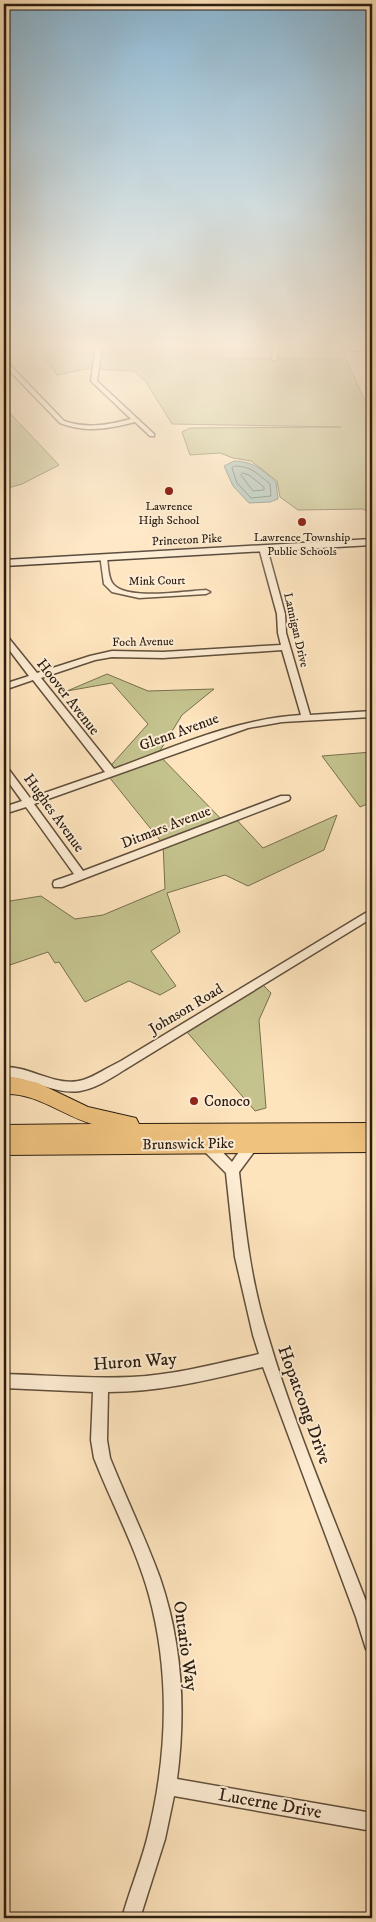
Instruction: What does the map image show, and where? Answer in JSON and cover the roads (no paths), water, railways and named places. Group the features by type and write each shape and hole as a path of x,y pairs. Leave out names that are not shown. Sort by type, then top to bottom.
{"main road":[{"name":"Princeton Pike","path":"4,563 372,542"},
{"path":"4,1086 20,1085 29,1087 73,1109 117,1122 187,1132"},
{"name":"Brunswick Pike","path":"4,1132 372,1131"},
{"name":"Brunswick Pike","path":"4,1146 372,1144"}],"street":[{"name":"Lannigan Drive","path":"263,548 281,614 282,633 306,718"},
{"name":"Mink Court","path":"103,557 108,584 120,593 134,596 206,592"},
{"name":"Hoover Avenue","path":"4,638 110,772"},
{"name":"Foch Avenue","path":"4,687 92,658 112,654 163,655 286,647"},
{"name":"Glenn Avenue","path":"4,811 238,728 264,722 372,714"},
{"name":"Hughes Avenue","path":"4,769 80,875"},
{"name":"Ditmars Avenue","path":"58,884 285,798"},
{"name":"Johnson Road","path":"4,1072 29,1074 69,1087 88,1084 125,1064 372,913"},
{"path":"206,1144 232,1171 254,1144"},
{"name":"Hopatcong Drive","path":"232,1171 242,1257 267,1359 364,1617 372,1643"},
{"name":"Huron Way","path":"4,1381 101,1385 151,1383 189,1378 267,1359"},
{"name":"Ontario Way","path":"101,1385 99,1440 102,1458 148,1566 166,1634 172,1674 174,1716 168,1786 160,1828 148,1873 131,1918"},
{"name":"Lucerne Drive","path":"168,1786 372,1822"}],"water":[{"path":"234,461 253,465 271,477 276,482 278,499 270,502 249,503 233,486 224,466"}],"place":[{"name":"Lawrence High School","path":"169,491"},
{"name":"Lawrence Township Public Schools","path":"302,522"},
{"name":"Conoco","path":"194,1101"}]}
